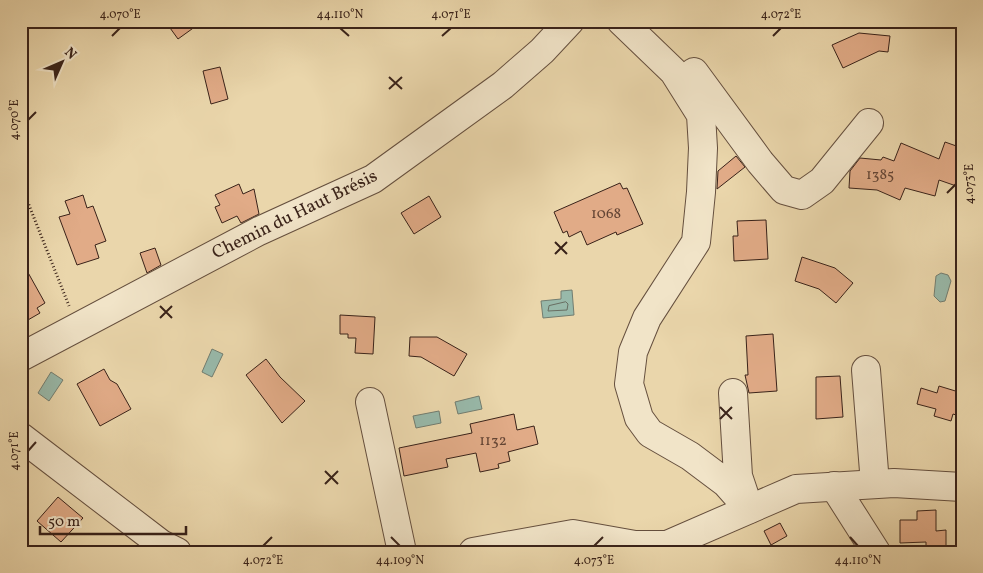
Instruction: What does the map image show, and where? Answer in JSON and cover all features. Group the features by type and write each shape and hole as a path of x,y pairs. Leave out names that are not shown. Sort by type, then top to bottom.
{"street":[{"name":"Chemin du Haut Brésis","path":"21,357 259,231 373,179 503,85 542,51 570,21"},
{"path":"621,21 653,51 678,79 701,115 703,148 696,242 647,318 633,352 629,384 639,418 650,433 690,456 726,483 749,509"},
{"path":"645,21 682,56 760,162 784,190 802,195 822,181 869,123"},
{"path":"866,370 875,484"},
{"path":"733,393 738,476 749,509"},
{"path":"370,402 402,552"},
{"path":"21,437 162,549"},
{"path":"473,552 574,534 635,545 667,545 796,489 875,484 953,485 962,488"},
{"path":"834,486 876,552"}],"path":[{"path":"21,185 77,328"}],"water":[{"path":"941,273 948,275 951,281 945,301 940,302 934,296 936,276"},
{"path":"572,290 574,315 543,318 541,301 561,299 561,291"},
{"path":"212,349 223,354 212,377 202,372"},
{"path":"51,372 63,380 49,401 38,393"},
{"path":"479,396 482,409 458,414 455,402"},
{"path":"439,411 441,423 416,428 413,416"}],"building":[{"path":"165,21 203,21 178,39"},
{"path":"859,33 890,36 888,52 879,51 843,68 832,45"},
{"path":"220,67 228,99 211,104 203,71"},
{"path":"945,142 962,148 962,188 939,180 935,196 905,188 900,200 877,190 849,188 850,171 860,158 881,160 883,157 894,161 901,143 939,159"},
{"path":"736,156 745,167 717,189 718,171"},
{"path":"620,183 623,189 627,188 643,224 617,235 616,232 587,245 581,231 569,237 567,231 563,233 554,212"},
{"path":"239,184 243,194 254,189 259,214 241,223 237,216 222,223 215,207 220,205 215,195"},
{"path":"83,195 87,208 93,206 106,241 95,245 99,258 77,265 59,217 70,214 65,201"},
{"path":"429,196 441,217 414,234 401,213"},
{"path":"766,220 768,259 734,261 733,236 738,236 737,221"},
{"path":"155,248 161,265 147,273 140,253"},
{"path":"802,257 835,268 853,283 836,303 819,289 795,281"},
{"path":"21,260 45,303 37,308 40,313 21,324"},
{"path":"340,315 375,317 373,354 355,353 356,338 348,338 348,334 340,334"},
{"path":"773,334 777,391 749,393 745,375 748,375 746,336"},
{"path":"410,337 437,337 467,354 454,376 421,357 409,356"},
{"path":"266,359 280,377 305,401 282,423 246,375"},
{"path":"104,369 110,380 117,384 131,409 100,426 77,384"},
{"path":"840,376 843,417 816,419 816,377"},
{"path":"939,386 962,393 962,417 953,414 951,421 934,416 936,409 917,404 921,388 937,393"},
{"path":"514,414 517,430 534,426 538,444 508,452 510,461 498,464 499,468 480,472 476,453 446,459 448,467 404,476 399,448 472,433 470,424"},
{"path":"58,497 83,518 61,542 37,521"},
{"path":"936,510 936,531 946,530 946,550 926,551 926,542 900,543 900,520 917,520 917,511"},
{"path":"780,523 787,536 771,545 764,531"}]}
